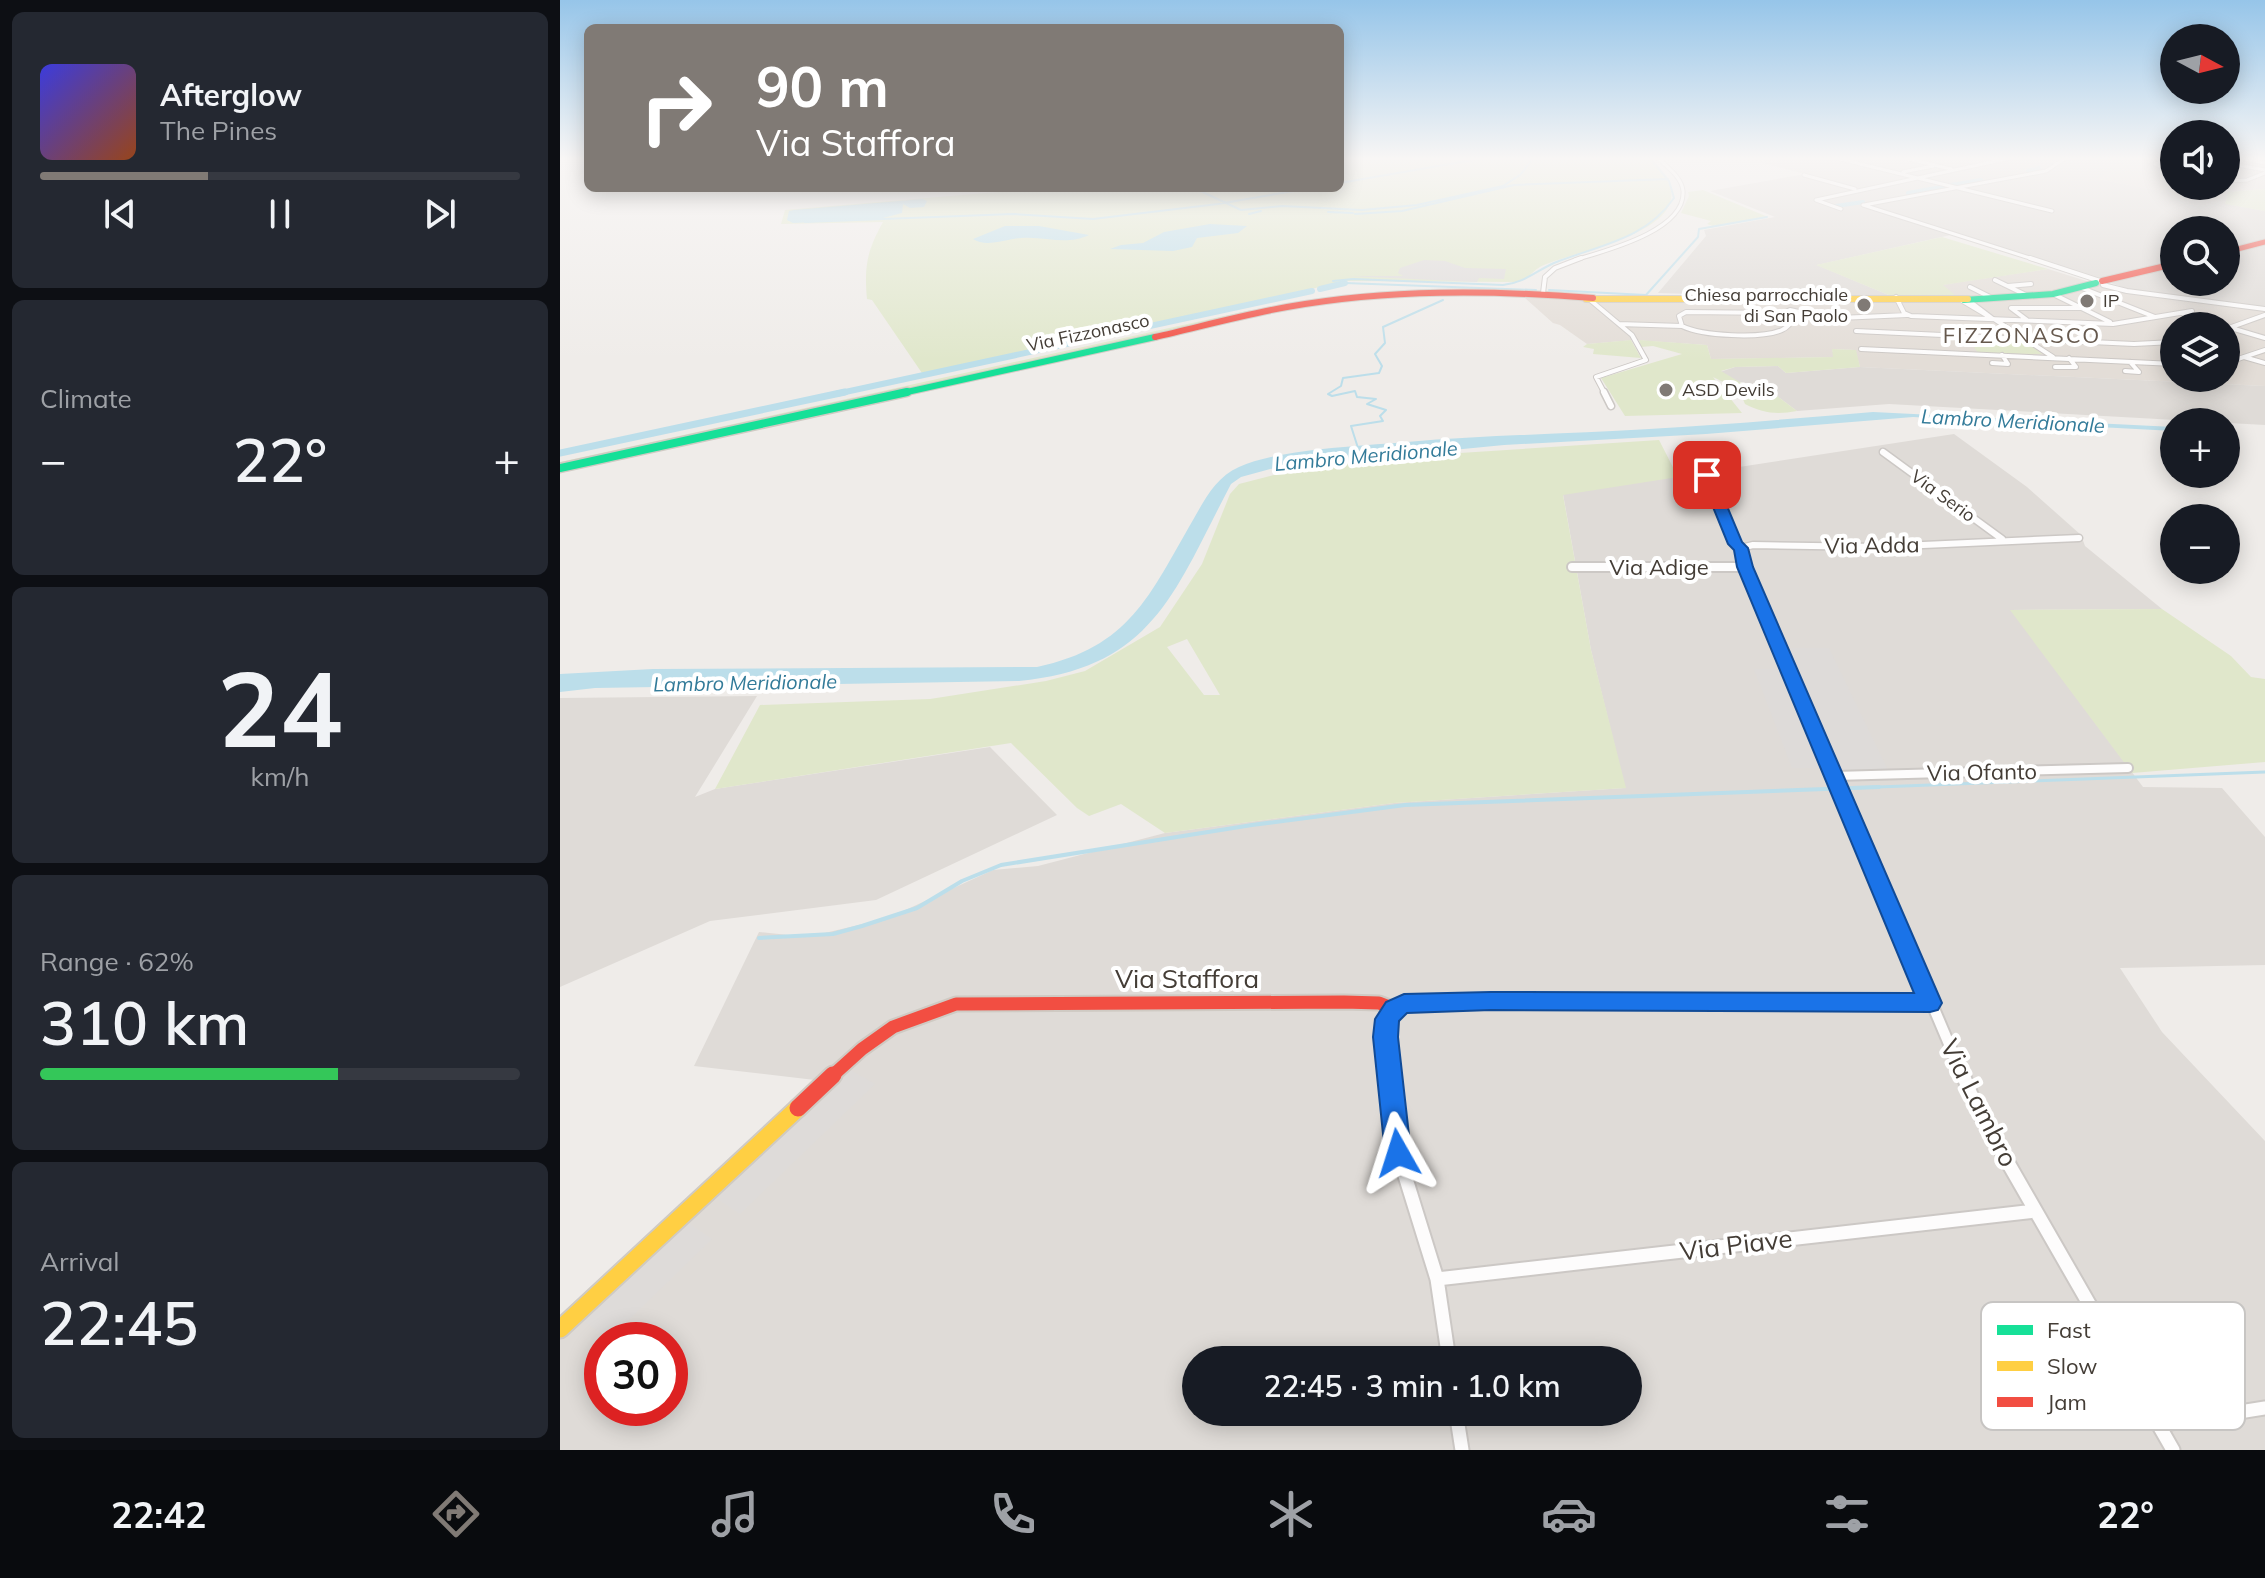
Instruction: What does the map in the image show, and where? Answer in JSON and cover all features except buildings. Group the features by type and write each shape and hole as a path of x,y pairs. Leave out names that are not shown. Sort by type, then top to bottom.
{"main road":[{"path":"2240,248 2265,242"},
{"name":"Via Fizzonasco","path":"560,468 1304,304 1403,294 1544,294 1588,298 1777,301 1990,297 2028,290 2053,294 2160,268"},
{"name":"Via Fizzonasco","path":"560,475 651,448"},
{"name":"Via Staffora","path":"560,1329 862,1049 893,1027 929,1011 969,1003 1110,1001 1367,1002 1394,1009 1420,1002 1491,1001 1930,1003"}],"street":[{"path":"1544,294 1545,277 1555,268 1640,237 1663,225"},
{"path":"1920,225 2099,283 2136,292 2265,309"},
{"path":"1995,280 2028,290"},
{"path":"2099,283 2155,317"},
{"path":"2007,286 2028,290"},
{"path":"2053,294 2113,324"},
{"path":"1896,297 1908,315"},
{"path":"1965,297 2054,358"},
{"path":"1588,298 1632,335 1646,360 1596,377 1611,406"},
{"path":"2027,320 2011,308 2085,308"},
{"path":"1682,326 1679,316 1686,312 1786,313 1798,310 1808,314 1795,316 1786,313"},
{"path":"2186,312 2192,311"},
{"path":"1839,318 1908,315 2113,324 2160,316"},
{"path":"2240,323 2265,315"},
{"path":"1618,324 1682,326 1695,332 1768,333 1786,328 1795,316"},
{"path":"1856,331 2160,343"},
{"path":"2240,331 2265,338"},
{"path":"1861,349 2160,363"},
{"path":"2240,358 2265,350"},
{"path":"1992,363 2008,364 2002,355"},
{"path":"2244,357 2265,363"},
{"path":"2055,367 2076,367 2069,358"},
{"path":"2125,371 2139,372 2130,362"},
{"name":"Via Serio","path":"1883,452 2003,539"},
{"name":"Via Lambro","path":"1707,475 1736,544 1741,548 1745,567 1976,1107 2087,1302"},
{"name":"Via Adda","path":"1741,548 1758,545 1879,547 2003,539 2079,538"},
{"name":"Via Adige","path":"1572,567 1745,567"},
{"name":"Via Ofanto","path":"1836,778 2128,768"},
{"path":"1394,1009 1387,1019 1386,1037 1398,1153 1437,1279 1447,1346"},
{"name":"Via Piave","path":"1437,1279 2035,1211"},
{"path":"2245,1411 2265,1408"},
{"path":"1458,1426 1462,1450"},
{"name":"Via Lambro","path":"2161,1430 2173,1450"}],"shaded area":[{"path":"1733,225 2160,225 2160,266 2104,280 1955,234 1817,265 1891,296 1658,293 1706,236 1704,230"},
{"path":"2240,225 2265,225 2265,240 2240,246"},
{"path":"2265,244 2265,308 2169,296 2240,296 2240,252"},
{"path":"1424,260 1445,261 1465,268 1506,269 1504,279 1479,278 1477,282 1349,276 1403,276 1398,273 1400,268"},
{"path":"2048,269 2122,292 2265,310 2265,386 2240,385 2240,312 2160,312 2160,381 1860,367 1855,350 1832,349 1834,357 1711,359 1707,345 1634,340 1587,344 1553,323 1525,298 1784,303 1835,296 1953,295 1941,285"},
{"path":"2160,271 2160,295 2137,292 2111,283"},
{"path":"1778,366 1786,373 1860,367 2160,381 2160,392 2240,392 2240,385 2265,386 2265,425 2240,424 2240,408 2160,408 2160,419 1889,404 1797,411 1769,390 1753,390 1744,382 1735,382 1720,372 1735,367"},
{"path":"1954,434 2027,487 2081,535 2085,546 2162,609 2011,610 2143,787 2222,788 2265,837 2265,965 2120,968 2162,1032 2265,1141 2265,1450 560,1450 560,1315 815,1080 694,1066 759,932 808,937 888,918 993,870 1038,866 1165,833 1394,803 1625,788 1591,650 1563,494"},
{"path":"1785,648 1829,648 1888,770 1838,770"},
{"path":"1754,669 1780,669 1820,768 1792,768"},
{"path":"757,696 695,797 715,789 990,747 1057,815 876,900 710,921 560,987 560,698"},
{"path":"849,1069 875,1084 740,1214 713,1196"},
{"path":"685,1221 712,1239 627,1322 585,1322 581,1319"}],"green space":[{"path":"882,225 1650,225 1616,241 1544,265 1519,282 1347,281 924,376 872,300 867,299 866,277 873,242"},
{"path":"1942,237 2048,269 1943,285 1955,295 1891,296 1816,265"},
{"path":"1251,310 1271,310 560,466 560,462"},
{"path":"1967,337 2023,340 2042,354 1978,353"},
{"path":"1631,340 1641,358 1593,354 1594,349 1583,347 1587,344"},
{"path":"1639,340 1707,345 1711,359 1833,357 1832,349 1856,350 1860,367 1786,373 1778,366 1735,367 1721,371 1753,390 1769,390 1797,411 1776,413 1752,407 1745,404 1739,390 1713,377 1742,413 1625,416 1601,378 1682,354 1653,346 1641,347"},
{"path":"1659,440 1678,477 1563,495 1591,650 1626,788 1394,803 1165,833 1121,804 1089,816 1011,743 715,789 760,705 930,699 1046,681 1085,671 1160,627 1202,564 1230,494 1239,484 1301,468 1351,460","holes":["1187,639 1220,695 1204,695 1167,647"]},
{"path":"2162,609 2231,656 2251,677 2265,679 2265,762 2132,773 2010,610"}],"water":[{"path":"1206,225 1247,226 1238,233 1197,238 1192,247 1173,251 1110,249 1143,243 1164,232"},
{"path":"1005,226 1039,226 1089,235 1072,240 1021,238 990,243 973,239"},
{"name":"Lambro Meridionale","path":"1873,412 2160,426 2160,430 1913,417 1706,434 1504,445 1278,467 1241,477 1231,484 1175,589 1155,617 1131,641 1101,660 1065,673 1019,681 595,688 560,692 560,674 653,669 1037,667 1069,658 1116,632 1149,595 1212,489 1239,467 1276,456 1321,449"}],"waterway":[{"path":"1333,281 1353,279 1503,285 1620,240 1646,225"},
{"path":"1549,290 1646,295 1698,237 1699,229 1724,225"},
{"path":"1345,283 1536,290"},
{"path":"1320,289 1345,283"},
{"path":"836,394 1312,291"},
{"name":"Lambro Meridionale","path":"1358,448 1351,426 1383,421 1380,416 1386,410 1367,404 1376,399 1357,397 1355,391 1332,396 1328,394 1341,386 1343,378 1379,373 1382,366 1375,354 1385,343 1383,327 1443,300"},
{"path":"560,453 845,392"},
{"path":"1826,789 2265,772"},
{"path":"759,938 833,934 862,926 917,908 962,881 1001,865 1252,825 1405,805 1879,787"}],"traffic: fast":[{"path":"1964,300 2053,294 2096,283"},
{"path":"560,468 1155,337"},
{"path":"1392,1008 1420,1002 1491,1001 1930,1003"}],"traffic: slow":[{"path":"1586,299 1968,299"},
{"path":"560,1329 798,1108"}],"traffic: jam":[{"path":"2240,248 2265,242"},
{"path":"2102,281 2160,267"},
{"path":"1155,337 1286,307 1376,296 1485,293 1593,298"},
{"path":"798,1108 862,1049 893,1027 956,1004 1344,1002 1379,1003 1392,1008"}],"place":[{"name":"IP","path":"2087,301"},
{"name":"Chiesa parrocchiale di San Paolo","path":"1864,305"},
{"name":"ASD Devils","path":"1666,390"}],"district":[{"name":"FIZZONASCO","path":"2022,335"}],"route":[{"path":"1398,1153 1386,1037 1387,1019 1394,1009 1404,1004 1491,1001 1930,1003 1745,567 1739,551 1741,548 1736,544 1707,475"}]}
